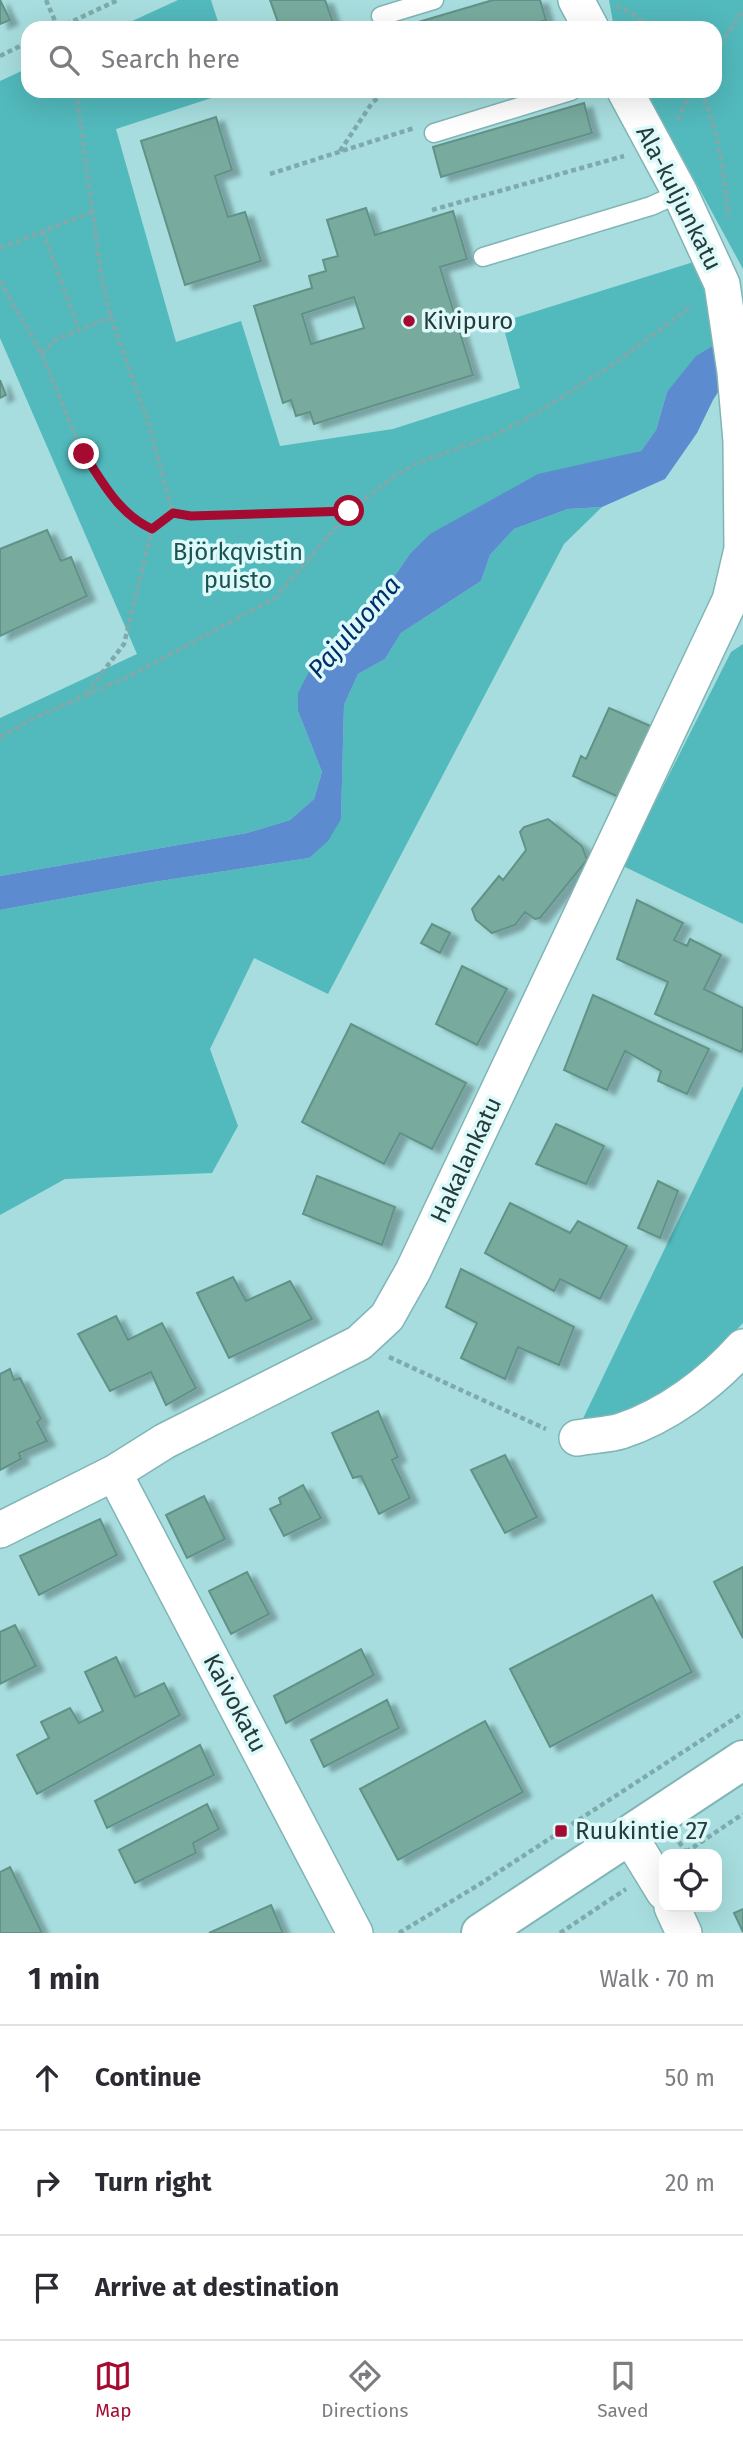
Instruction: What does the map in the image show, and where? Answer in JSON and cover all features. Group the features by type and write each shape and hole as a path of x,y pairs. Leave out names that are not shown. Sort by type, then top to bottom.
{"street":[{"path":"576,0 601,16"},
{"name":"Ala-kuljunkatu","path":"629,98 680,193 722,284 735,372 741,441 742,549 737,603"},
{"name":"Hakalankatu","path":"0,1530 114,1472 165,1441 359,1343 387,1317 413,1271 737,603"},
{"path":"578,1438 621,1431 676,1405 743,1347"},
{"name":"Kaivokatu","path":"114,1472 355,1933"},
{"path":"481,1933 743,1760"},
{"path":"629,1835 659,1865"},
{"path":"674,1912 684,1933"}],"lane":[{"path":"381,16 434,0"},
{"path":"434,133 548,98"},
{"path":"483,257 651,206 680,193"}],"path":[{"path":"46,0 55,21"},
{"path":"73,21 118,0"},
{"path":"722,42 743,11"},
{"path":"601,16 630,12 642,21"},
{"path":"0,56 21,46"},
{"path":"77,98 102,281 111,317 150,428 173,513"},
{"path":"339,152 378,98"},
{"path":"432,210 635,153 671,134 688,98"},
{"path":"703,98 724,172 730,227"},
{"path":"270,174 418,127 434,133"},
{"path":"0,248 92,212"},
{"path":"43,231 79,330"},
{"path":"0,281 42,354 84,454 111,496 134,521 152,529"},
{"path":"0,737 36,717 128,677 275,598 349,511 394,476 417,463 495,435 537,413 615,363 722,284"},
{"path":"42,354 55,340 111,317"},
{"path":"85,697 124,644 152,529 173,513 191,516 349,511"},
{"path":"359,1343 553,1433 578,1438"},
{"path":"399,1933 480,1884 743,1713"},
{"path":"697,1849 743,1814"},
{"path":"560,1933 659,1876"}],"green space":[{"path":"178,0 211,0 218,21 132,21"},
{"path":"609,0 743,0 743,269 650,98 722,98 722,21 613,21"},
{"name":"Björkqvistin puisto","path":"21,71 21,98 211,98 116,129 176,342 241,321 280,446 393,429 520,388 502,322 700,260 723,340 667,392 656,430 641,451 612,459 409,555 362,624 310,670 298,711 322,772 314,799 290,820 247,833 0,876 0,718 137,654 0,338 0,81"},
{"path":"602,507 564,544 328,994 254,958 210,1049 238,1126 212,1173 65,1179 0,1215 0,910 147,883 309,858 341,819 344,705 358,674 385,659 401,633 481,581 490,555 514,529 568,509"},
{"path":"743,644 743,924 623,866 731,652"},
{"path":"743,1086 743,1323 686,1381 642,1405 578,1429"}],"shaded area":[{"path":"723,340 737,363 713,400 697,433 665,479 602,507 568,509 514,529 490,555 481,581 401,633 385,659 358,674 344,705 341,819 328,841 309,858 147,883 0,910 0,876 247,833 290,820 314,799 322,772 298,711 298,693 310,670 362,624 409,555 430,534 538,474 641,451 656,430 667,392 696,356"}],"building":[{"path":"0,0 10,20 0,24"},
{"path":"270,0 325,0 332,21 278,21"},
{"path":"493,0 540,0 546,20 543,21 422,21"},
{"path":"584,103 592,133 441,177 433,147"},
{"path":"216,117 232,170 215,176 228,217 245,212 261,261 185,285 141,141"},
{"name":"Kivipuro","path":"366,208 375,235 453,211 467,259 440,267 473,375 314,424 310,412 296,416 291,400 283,403 254,306 312,288 309,276 326,271 323,260 338,256 327,220","holes":["354,297 364,328 311,344 302,314"]},
{"path":"0,380 6,395 0,398"},
{"path":"47,530 61,561 71,557 87,596 0,636 0,549"},
{"path":"609,708 655,728 623,799 573,776 581,756 586,759"},
{"path":"548,819 582,846 587,860 540,918 535,919 525,912 515,925 492,933 476,920 472,909 499,876 503,880 526,850 520,832 524,827"},
{"path":"637,900 683,923 674,940 687,946 690,939 721,955 704,989 743,1008 741,1052 655,1014 668,982 617,959"},
{"path":"432,924 450,933 440,953 421,943"},
{"path":"462,966 507,989 477,1045 436,1024"},
{"path":"593,995 709,1049 687,1094 658,1081 661,1071 625,1051 607,1090 564,1070"},
{"path":"351,1024 466,1083 432,1149 400,1133 384,1164 302,1122"},
{"path":"556,1124 604,1146 586,1184 536,1164"},
{"path":"317,1176 395,1207 382,1245 303,1214"},
{"path":"658,1181 678,1191 660,1238 638,1228"},
{"path":"510,1203 570,1233 578,1221 627,1246 600,1299 560,1279 554,1291 485,1253"},
{"path":"461,1269 574,1327 559,1365 518,1347 505,1379 461,1358 477,1323 446,1307"},
{"path":"233,1277 246,1301 290,1281 312,1319 229,1358 197,1293"},
{"path":"116,1316 128,1340 162,1323 196,1388 166,1405 151,1372 110,1391 78,1334"},
{"path":"10,1369 14,1380 20,1378 41,1419 37,1422 47,1441 19,1453 21,1459 0,1470 0,1374"},
{"path":"378,1411 398,1457 392,1460 410,1498 379,1514 361,1476 353,1478 332,1433"},
{"path":"505,1455 537,1517 505,1533 471,1470"},
{"path":"303,1485 321,1518 284,1536 270,1509 281,1504 279,1498"},
{"path":"204,1496 225,1539 187,1558 166,1515"},
{"path":"100,1519 117,1555 39,1595 20,1556"},
{"path":"743,1567 743,1638 714,1582"},
{"path":"247,1572 269,1614 231,1634 209,1591"},
{"path":"652,1595 692,1672 550,1747 510,1669"},
{"path":"15,1625 36,1666 0,1684 0,1632"},
{"path":"361,1649 374,1675 286,1723 274,1696"},
{"path":"116,1657 135,1697 164,1683 180,1715 37,1794 17,1755 49,1738 41,1722 70,1708 79,1723 103,1711 85,1672"},
{"path":"387,1700 399,1728 324,1767 311,1740"},
{"path":"485,1721 523,1792 398,1860 360,1789"},
{"path":"200,1745 214,1775 107,1828 95,1801"},
{"path":"207,1804 219,1829 193,1843 196,1853 135,1883 119,1850"},
{"path":"10,1867 42,1933 0,1933 0,1872"},
{"path":"271,1905 283,1933 209,1933"},
{"path":"743,1909 743,1932 734,1913"}],"place":[{"name":"Kivipuro","path":"409,321"},
{"name":"Ruukintie 27","path":"561,1831"}],"route":[{"path":"84,454 111,496 134,521 152,529 173,513 191,516 349,511"}],"water label":[{"name":"Pajuluoma","path":"354,627"}]}
